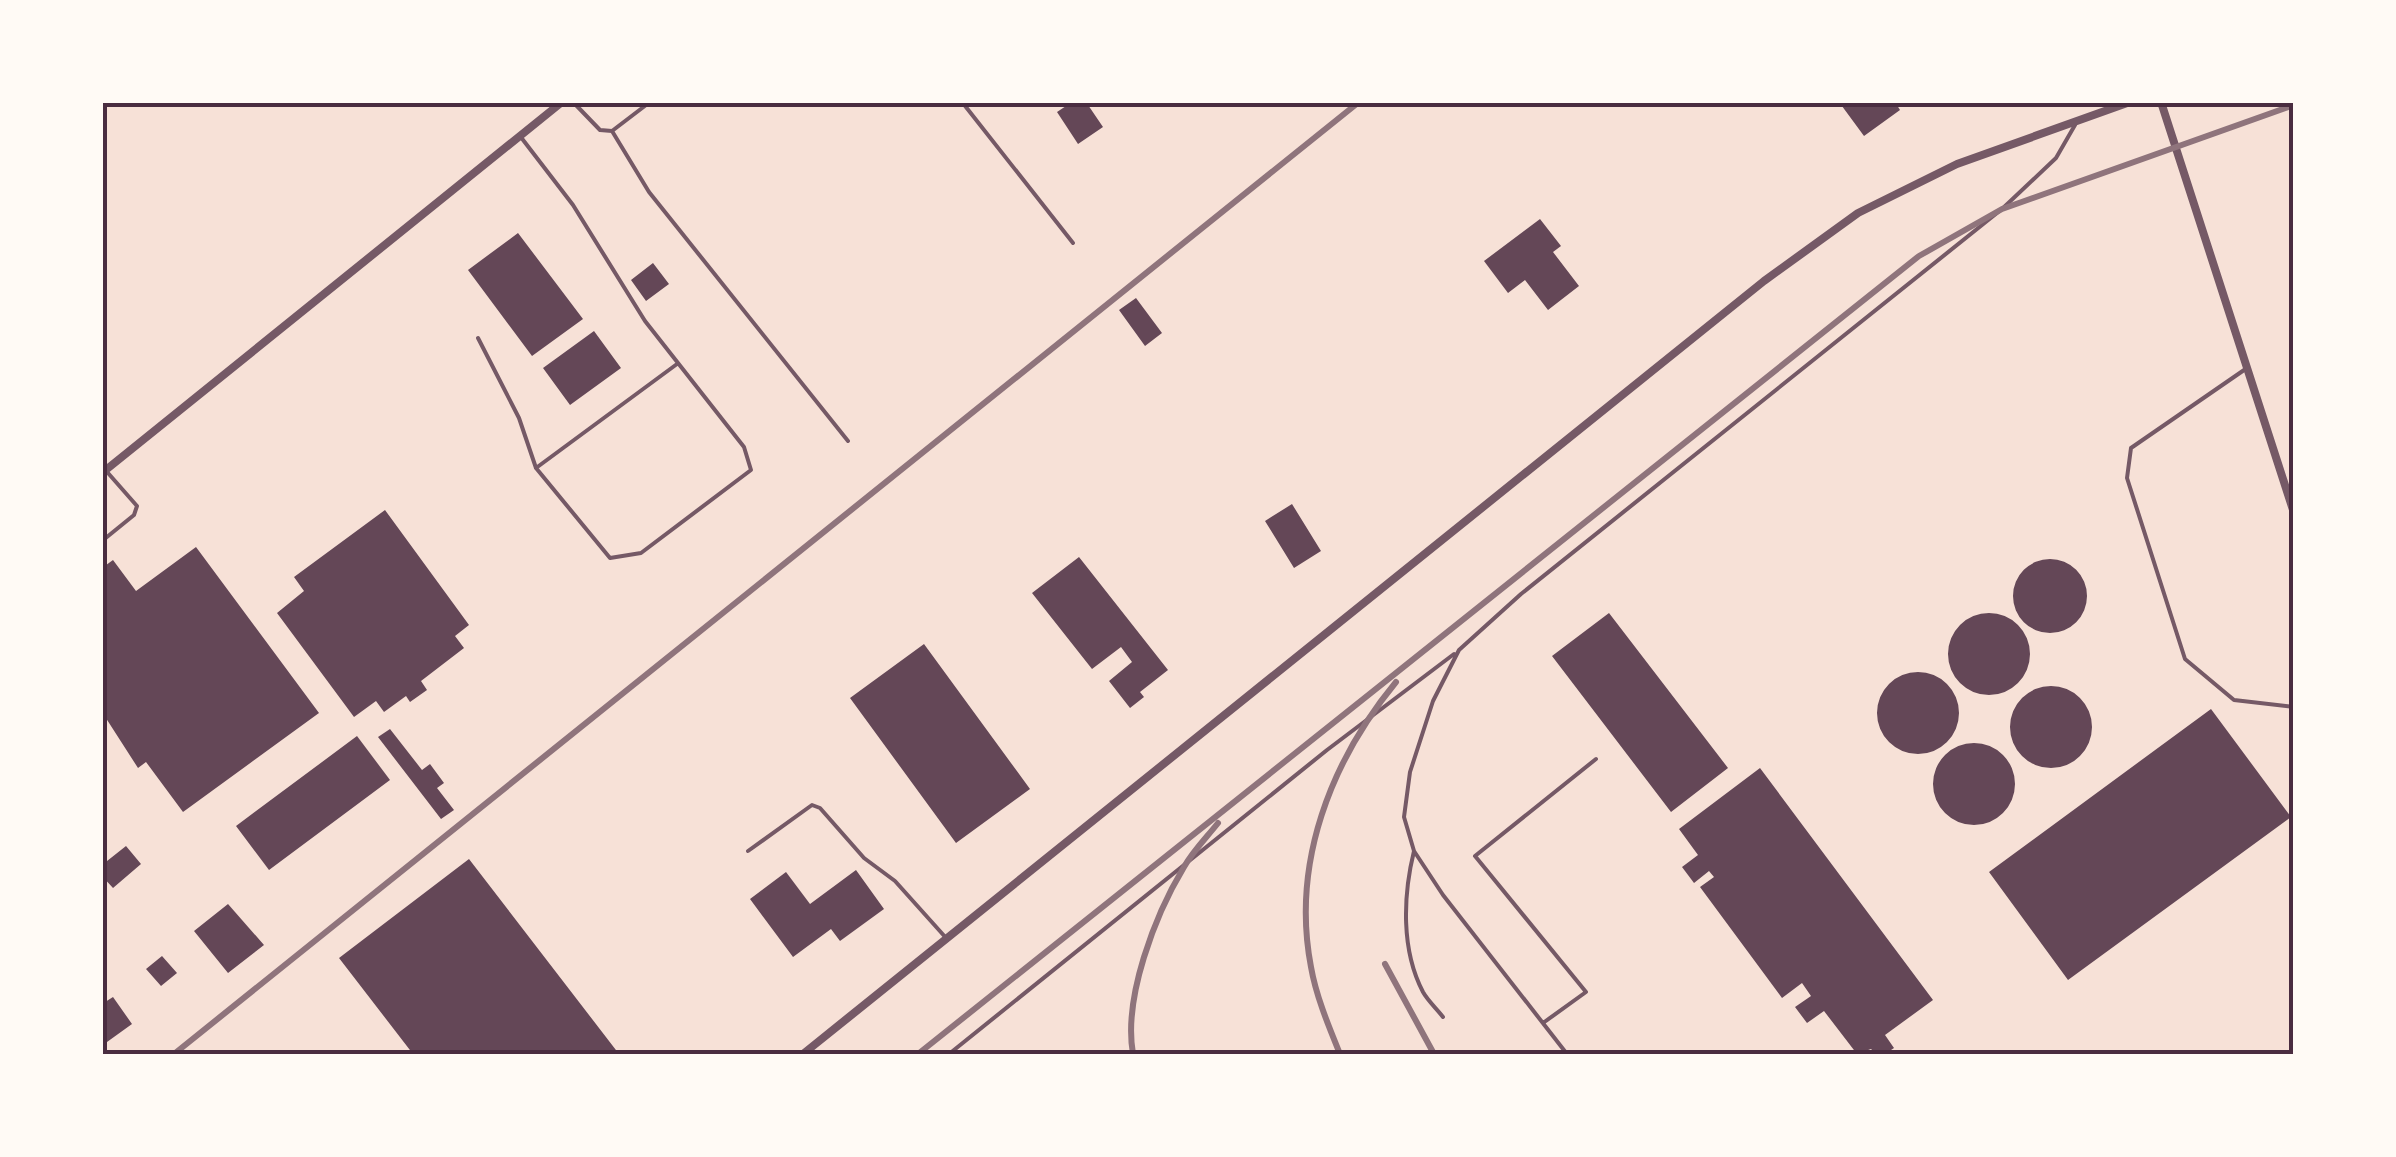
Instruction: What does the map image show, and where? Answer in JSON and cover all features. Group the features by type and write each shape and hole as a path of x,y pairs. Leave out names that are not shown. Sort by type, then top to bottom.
{"street":[{"path":"104,471 562,102"},
{"path":"803,1054 1764,280 1858,213 1957,164 2130,102"},
{"path":"2161,102 2294,514"}],"lane":[{"path":"573,102 600,130 612,131 650,102"},
{"path":"962,102 1074,243"},
{"path":"949,1054 1327,750 1437,670 1521,594 2002,209 2056,158 2078,121"},
{"path":"612,131 649,192 848,441"},
{"path":"478,338 520,418 536,468 610,558 640,553 751,470 744,447 645,321 573,205 520,136"},
{"path":"536,468 678,364"},
{"path":"2247,368 2131,448 2127,478 2186,660 2234,700 2294,707"},
{"path":"102,541 134,515 137,506 104,471"},
{"path":"1458,650 1432,701 1410,772 1404,816 1414,851 1443,895 1567,1054"},
{"path":"1543,1023 1586,992 1475,856 1596,760"},
{"path":"748,851 812,805 820,808 864,858 895,881 946,939"},
{"path":"1414,851 1406,886 1407,940 1423,992 1443,1018"}],"building":[{"path":"1072,102 1086,102 1103,127 1078,144 1057,112"},
{"path":"1839,102 1895,102 1900,110 1864,136"},
{"path":"1540,219 1561,246 1553,252 1579,286 1548,310 1525,280 1508,293 1484,261"},
{"path":"518,233 583,319 532,356 468,270"},
{"path":"653,263 669,284 646,301 631,280"},
{"path":"1136,298 1162,333 1145,346 1119,310"},
{"path":"594,331 621,368 570,405 543,368"},
{"path":"1292,504 1321,551 1294,568 1265,521"},
{"path":"385,510 469,625 455,636 464,648 421,681 427,690 410,702 406,696 384,712 376,701 354,717 277,613 304,591 294,577"},
{"path":"196,547 319,713 183,812 146,762 138,768 102,712 102,568 113,560 136,591"},
{"path":"1079,557 1168,670 1140,692 1144,697 1130,708 1109,681 1132,662 1121,647 1092,669 1032,593"},
{"path":"2050,559 2076,570 2087,596 2076,622 2050,633 2024,622 2013,596 2024,570"},
{"path":"1609,613 1728,768 1671,812 1552,656"},
{"path":"1989,613 2018,625 2030,654 2018,683 1989,695 1960,683 1948,654 1960,625"},
{"path":"924,644 1030,789 956,843 850,698"},
{"path":"1918,672 1947,684 1959,713 1947,742 1918,754 1889,742 1877,713 1889,684"},
{"path":"2051,686 2080,698 2092,727 2080,756 2051,768 2022,756 2010,727 2022,698"},
{"path":"2211,709 2291,817 2068,980 1989,872"},
{"path":"390,729 422,770 430,764 444,783 437,788 454,810 441,819 378,737"},
{"path":"357,736 390,780 269,870 236,826"},
{"path":"1974,743 2003,755 2015,784 2003,813 1974,825 1945,813 1933,784 1945,755"},
{"path":"1760,768 1933,1000 1885,1035 1894,1048 1885,1054 1876,1054 1871,1049 1857,1054 1824,1011 1807,1023 1795,1007 1811,996 1802,983 1782,998 1700,887 1714,877 1709,871 1694,883 1682,867 1698,855 1679,829"},
{"path":"126,846 141,864 113,888 102,876 102,865"},
{"path":"469,859 619,1054 413,1054 339,958"},
{"path":"856,870 884,909 840,941 831,929 793,957 750,899 786,872 810,904"},
{"path":"228,904 264,945 228,973 194,931"},
{"path":"162,956 177,973 161,986 146,969"},
{"path":"113,997 132,1024 107,1042 102,1036 102,1004"}],"railway":[{"path":"174,1054 1359,102"},
{"path":"918,1054 1919,256 2002,209 2294,105"},
{"path":"1340,1054 1311,967 1306,928 1312,852 1335,779 1352,745 1396,682"},
{"path":"1133,1054 1133,1008 1152,932 1184,867 1218,823"},
{"path":"1385,964 1434,1054"}]}
